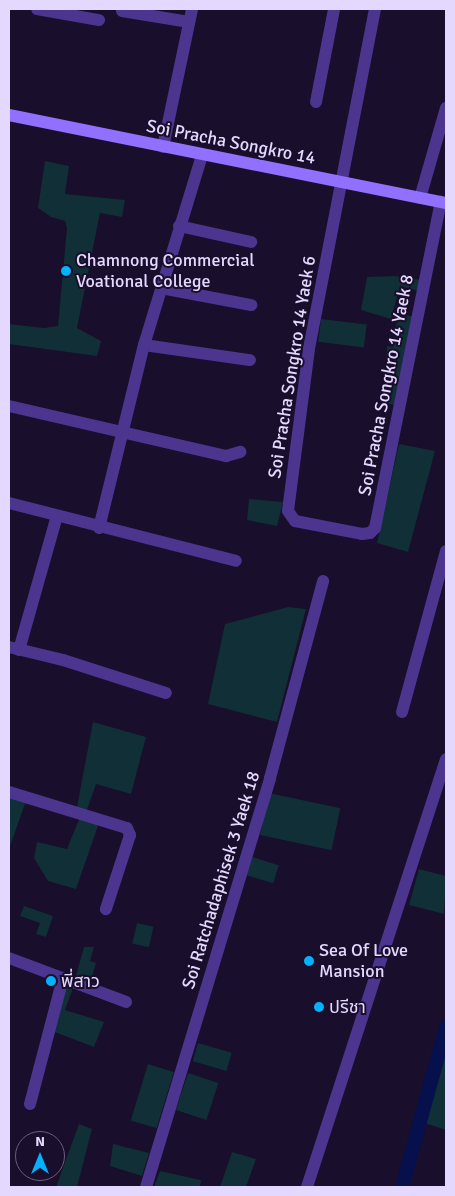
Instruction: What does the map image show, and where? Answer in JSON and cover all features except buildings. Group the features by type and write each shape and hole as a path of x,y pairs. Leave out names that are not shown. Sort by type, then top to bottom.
{"street":[{"path":"37,9 99,20"},
{"path":"163,147 192,9"},
{"path":"316,102 334,9"},
{"name":"Soi Pracha Songkro 14 Yaek 6","path":"330,528 296,521 288,511 309,349 375,9"},
{"path":"122,11 189,22"},
{"path":"420,198 446,108"},
{"name":"Soi Pracha Songkro 14","path":"9,115 444,203"},
{"path":"99,528 144,345 202,155"},
{"name":"Soi Pracha Songkro 14 Yaek 8","path":"330,528 362,534 370,533 375,528 444,203"},
{"path":"179,226 251,242"},
{"path":"161,288 251,305"},
{"path":"144,345 250,360"},
{"path":"9,406 226,456 240,452"},
{"path":"9,503 99,528 236,560"},
{"path":"57,516 14,649 166,693"},
{"path":"402,712 446,551"},
{"name":"Soi Ratchadaphisek 3 Yaek 18","path":"146,1187 270,778 324,581"},
{"path":"306,1187 446,759"},
{"path":"9,792 127,828 130,835 106,909"},
{"path":"9,958 126,1002"},
{"path":"30,1104 63,978"}],"green space":[{"path":"45,161 69,166 65,194 125,200 122,217 100,213 77,328 101,341 97,356 9,344 9,324 44,328 58,326 67,228 65,221 51,217 38,208"},
{"path":"394,276 422,280 419,291 400,286 391,319 361,310 367,277"},
{"path":"398,313 414,317 398,406 386,403 390,376 385,375 387,346 393,347"},
{"path":"321,319 367,325 364,347 318,342"},
{"path":"399,444 435,451 408,552 377,543"},
{"path":"249,499 283,502 277,526 247,520"},
{"path":"288,607 306,609 277,722 208,704 225,624"},
{"path":"93,722 146,737 131,794 96,784 87,810 77,807"},
{"path":"269,793 340,808 331,850 260,835"},
{"path":"9,796 26,801 9,849"},
{"path":"80,817 99,823 76,889 48,881 34,858 37,842 67,849"},
{"path":"252,857 279,865 273,883 246,875"},
{"path":"419,869 446,876 444,914 409,905"},
{"path":"24,906 53,916 46,937 36,934 40,923 20,916"},
{"path":"137,923 154,927 149,947 132,943"},
{"path":"84,947 94,947 90,961 96,963 90,984 75,979"},
{"path":"65,984 73,988 65,1010 104,1022 94,1047 52,1031"},
{"path":"198,1043 232,1053 226,1071 193,1061"},
{"path":"446,1053 446,1130 425,1123"},
{"path":"148,1064 174,1072 157,1128 131,1120"},
{"path":"188,1073 218,1083 206,1120 176,1110"},
{"path":"79,1124 92,1129 77,1187 56,1187 58,1181 65,1181 65,1162"},
{"path":"113,1144 149,1153 142,1176 110,1166"},
{"path":"232,1152 256,1159 246,1187 220,1187"},
{"path":"160,1171 201,1180 200,1187 154,1187"}],"waterway":[{"path":"402,1187 446,1027"}],"place":[{"name":"Chamnong Commercial Voational College","path":"66,271"},
{"name":"Sea Of Love Mansion","path":"309,961"},
{"name":"พี่สาว","path":"51,981"},
{"name":"ปรีชา","path":"319,1007"}]}
